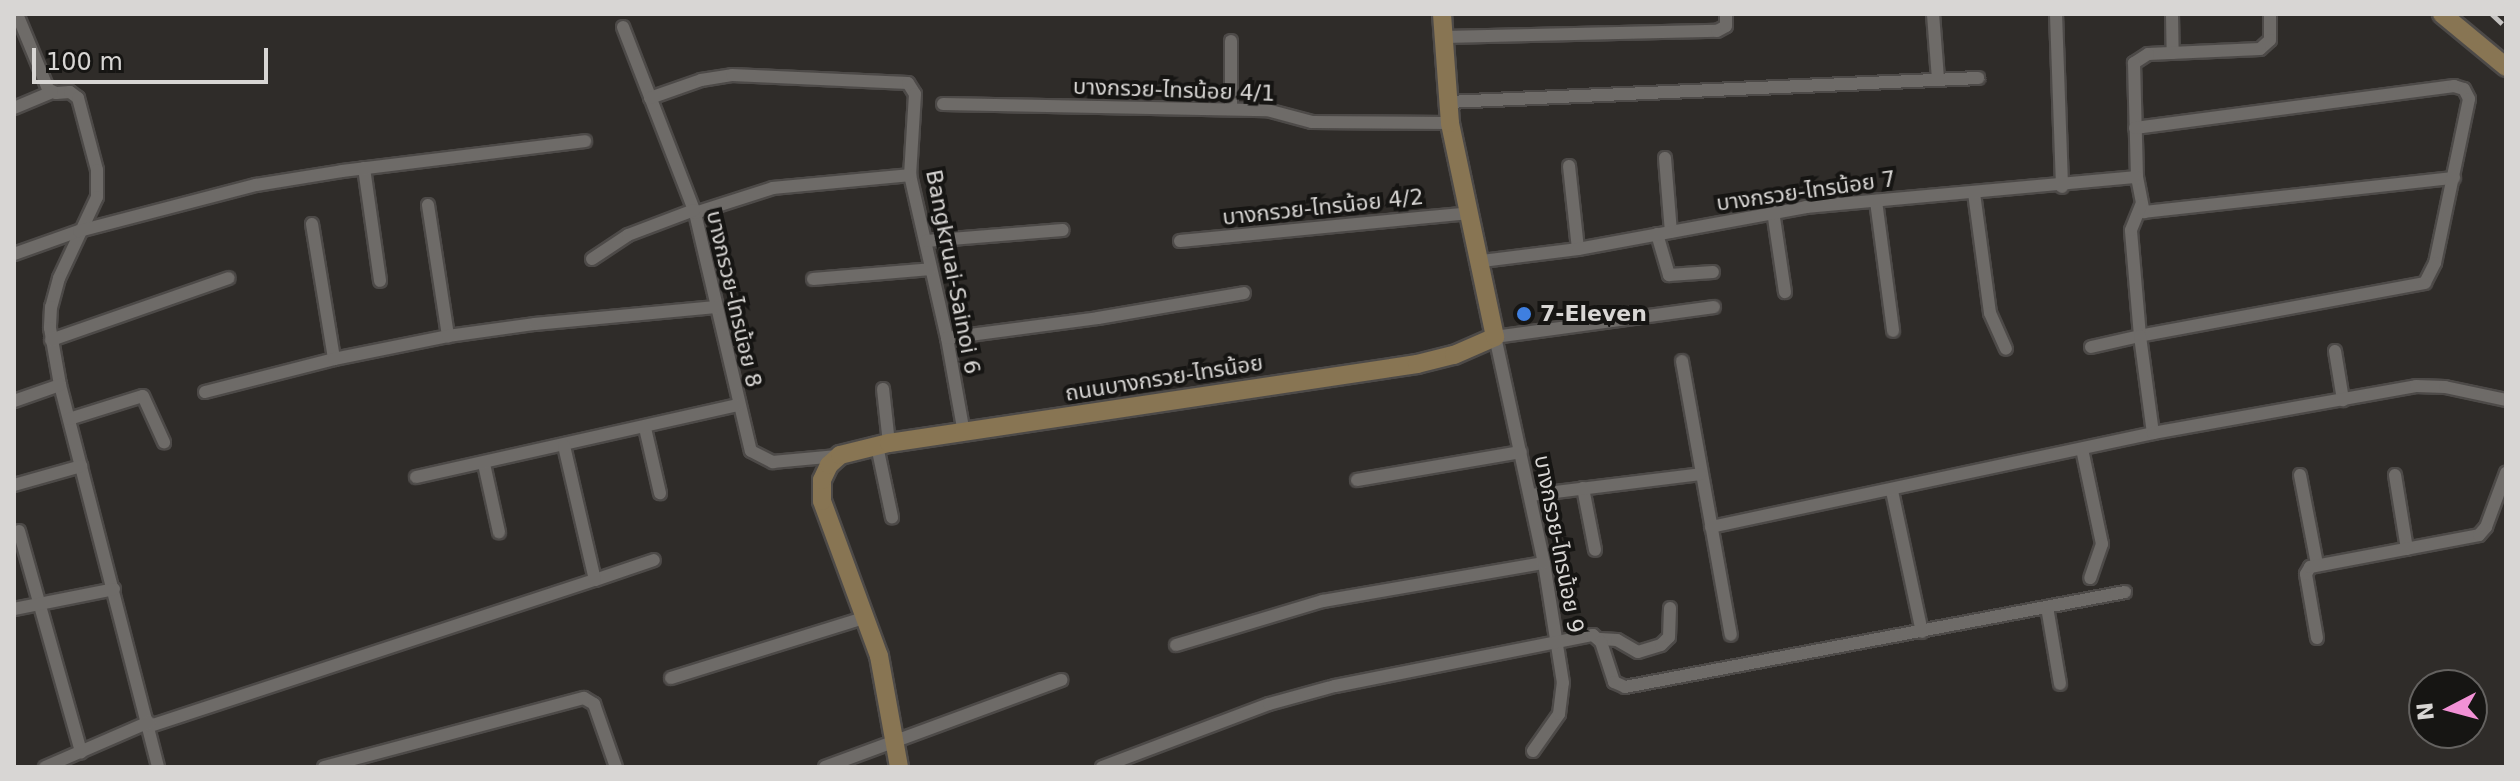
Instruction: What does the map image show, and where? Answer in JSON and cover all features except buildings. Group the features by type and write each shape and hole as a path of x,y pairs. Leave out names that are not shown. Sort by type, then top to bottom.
{"main road":[{"path":"1442,14 1450,123 1482,261 1495,337"},
{"path":"2442,14 2506,67"},
{"name":"ถนนบางกรวย-ไทรน้อย","path":"840,455 883,444 1417,364 1454,355 1495,337"},
{"path":"840,455 823,474 822,501 879,656 899,767"}],"street":[{"path":"17,14 20,41 52,92"},
{"path":"1444,37 1717,31 1726,26 1726,14"},
{"path":"1933,14 1938,79"},
{"path":"2056,14 2062,187"},
{"path":"2172,14 2173,53"},
{"path":"2153,433 2140,336 2131,230 2141,205 2137,177 2134,63 2148,54 2260,49 2270,40 2270,14"},
{"name":"บางกรวย-ไทรน้อย 8","path":"623,27 694,211 711,270 715,307 751,451 773,462 840,455"},
{"path":"1231,41 1231,109"},
{"name":"Bangkruai-Sainoi 6","path":"650,98 701,80 732,75 898,80 908,83 915,94 910,175 947,338 964,433"},
{"path":"1448,102 1700,93 1978,78"},
{"path":"2091,347 2425,283 2435,263 2469,99 2464,89 2454,86 2135,128"},
{"path":"14,108 52,92 70,92 78,98 97,170 97,197 79,231 51,307 51,340 158,767"},
{"name":"บางกรวย-ไทรน้อย 4/1","path":"943,104 1267,110 1312,122 1450,123"},
{"path":"14,254 79,231 256,185 364,168 585,141"},
{"path":"1665,158 1671,232"},
{"path":"1569,166 1578,249"},
{"path":"364,168 380,281"},
{"path":"592,259 628,235 764,189 910,175"},
{"name":"บางกรวย-ไทรน้อย 7","path":"1482,261 1578,249 1773,211 2062,187 2137,177"},
{"path":"2141,205 2151,213 2454,178"},
{"path":"1974,193 1990,313 2006,349"},
{"path":"1876,201 1893,331"},
{"path":"428,205 448,336"},
{"path":"1773,211 1785,292"},
{"name":"บางกรวย-ไทรน้อย 4/2","path":"1180,241 1470,213"},
{"path":"312,224 334,359"},
{"path":"926,241 1063,230"},
{"path":"1657,234 1669,275 1713,272"},
{"path":"813,279 931,269"},
{"path":"51,340 229,278"},
{"path":"947,338 1098,318 1244,293"},
{"path":"205,392 334,359 448,336 535,324 715,307"},
{"path":"1495,337 1714,307"},
{"name":"บางกรวย-ไทรน้อย 9","path":"1495,337 1531,495 1558,642 1562,703 1555,724 1533,751"},
{"path":"2335,351 2343,400"},
{"path":"1682,361 1731,635"},
{"path":"14,401 60,385"},
{"path":"1711,527 1892,491 2153,433 2343,400 2431,386 2506,400"},
{"path":"883,389 883,444 892,517"},
{"path":"69,419 143,396 164,442"},
{"path":"416,477 738,405"},
{"path":"645,428 660,493"},
{"path":"564,446 595,580"},
{"path":"2082,449 2102,544 2090,578"},
{"path":"1357,480 1521,452"},
{"path":"484,464 499,532"},
{"path":"14,485 81,466"},
{"path":"2317,638 2306,574 2317,564 2407,549 2484,531 2506,473"},
{"path":"1531,495 1701,474"},
{"path":"2300,475 2317,564"},
{"path":"2395,475 2407,549"},
{"path":"1583,488 1595,550"},
{"path":"1892,491 1922,632"},
{"path":"19,531 81,752"},
{"path":"45,767 149,724 654,560"},
{"path":"1176,645 1323,601 1544,563"},
{"path":"14,609 114,589"},
{"path":"1600,639 1614,682 1625,687 2125,592"},
{"path":"2047,607 2060,684"},
{"path":"1102,767 1269,704 1335,686 1593,635 1600,639 1617,640 1638,652 1661,645 1669,637 1670,608"},
{"path":"671,678 867,617"},
{"path":"825,767 1062,680"},
{"path":"324,767 584,698 594,704 616,767"}],"railway":[{"path":"2492,14 2506,27"}],"place":[{"name":"7-Eleven","path":"1524,314"}]}
